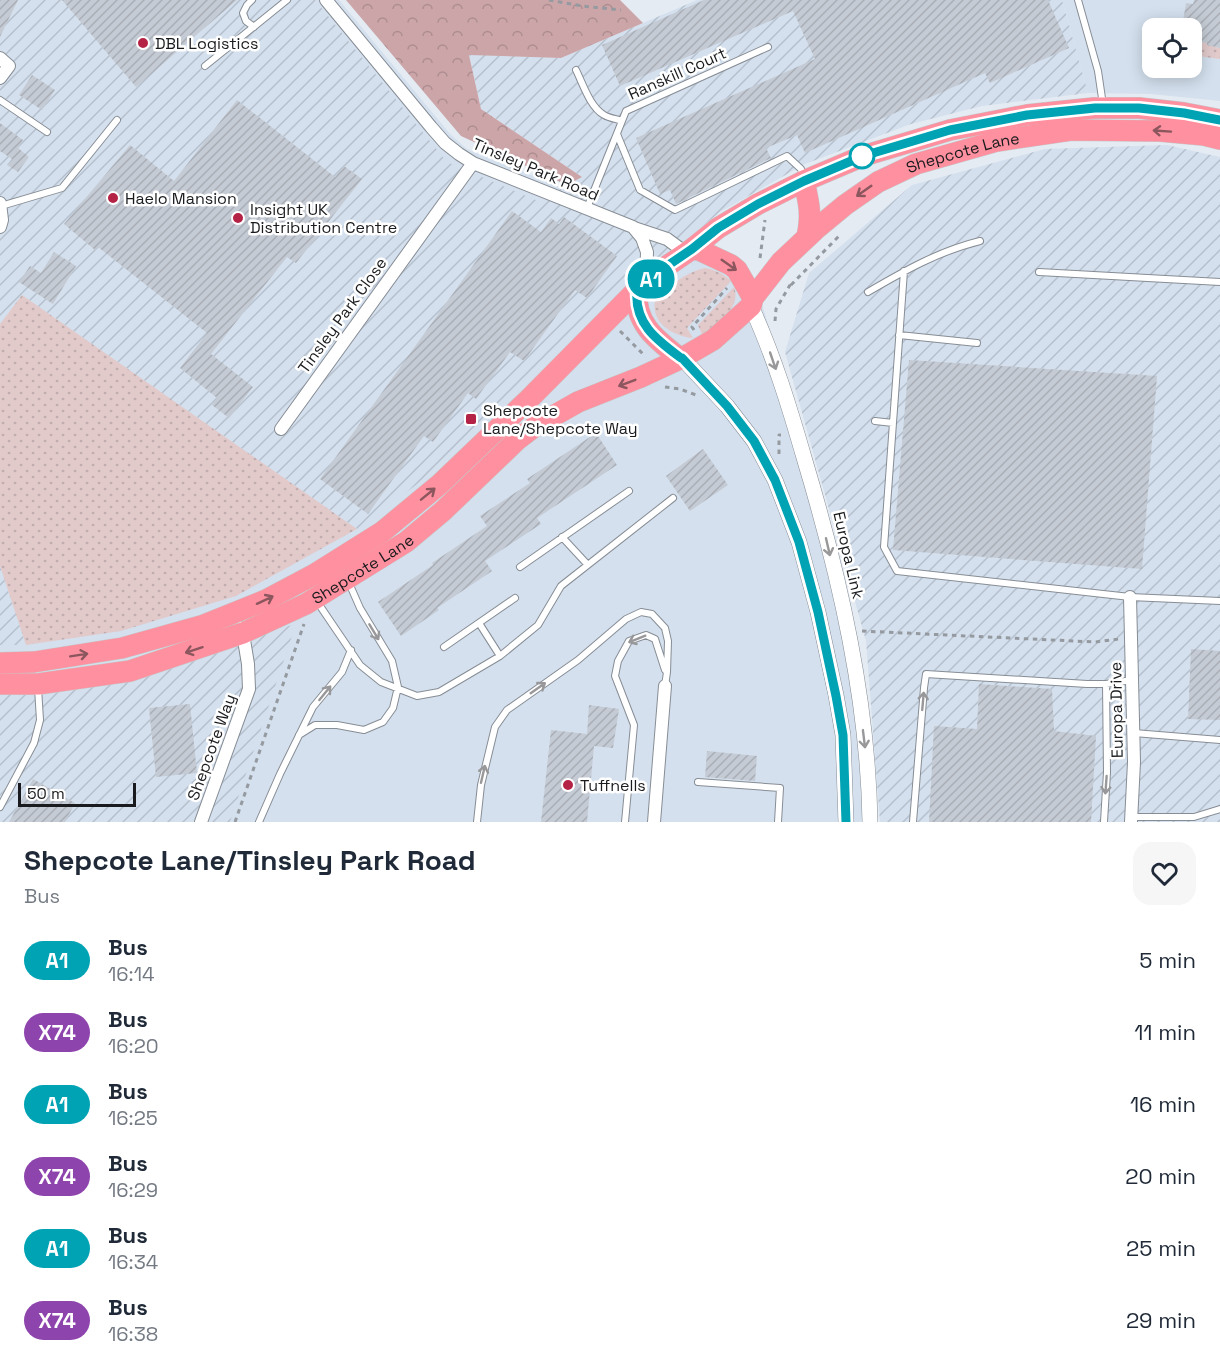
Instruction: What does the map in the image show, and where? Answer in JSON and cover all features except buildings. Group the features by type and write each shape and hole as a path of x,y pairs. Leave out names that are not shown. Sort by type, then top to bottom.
{"highway":[{"name":"Shepcote Lane","path":"0,684 38,684 130,670 243,633 311,602 347,580 406,542 443,511 468,472 531,397 641,287 718,228 758,204 804,181 863,156 950,130 1027,115 1104,108 1139,108 1220,120"},
{"path":"950,130 957,152"},
{"name":"Shepcote Lane","path":"0,663 34,662 122,648 204,625 266,600 315,574 382,532 440,484 468,472 553,416 578,402 682,358 713,340 752,302 781,262 807,237 844,205 878,182 916,164 997,141 1071,130 1160,131 1204,135 1220,139"},
{"path":"804,181 811,221 807,237"},
{"path":"689,251 699,250 732,265 737,270 752,302"},
{"path":"641,287 638,307 648,331 682,358"},
{"path":"311,602 315,574 334,573 347,580"}],"street":[{"name":"Tinsley Park Road","path":"326,0 445,143 459,154 473,163 667,239 689,251"},
{"path":"0,58 9,66 0,78"},
{"name":"Tinsley Park Close","path":"281,429 473,163"},
{"path":"0,227 1,204"},
{"path":"633,227 642,238 647,252 641,287"},
{"name":"Europa Link","path":"752,302 796,430 820,513 849,633 867,760 870,822"},
{"path":"682,358 727,406 754,441 775,480 799,542 818,612 843,735 846,822"},
{"name":"Europa Drive","path":"1130,597 1134,762 1131,820"},
{"name":"Shepcote Way","path":"201,822 249,689 248,664 237,612"},
{"path":"654,822 666,681"}],"lane":[{"path":"252,0 243,13 246,21 254,27"},
{"path":"205,66 287,0"},
{"path":"1078,0 1098,70 1104,108"},
{"name":"Ranskill Court","path":"586,208 626,111 768,47"},
{"path":"576,70 598,111 622,121"},
{"path":"0,100 47,132"},
{"path":"1,204 62,188 117,120"},
{"path":"617,134 640,190 675,210 788,156 801,169 804,181"},
{"path":"868,292 904,271 958,246 980,241"},
{"path":"904,271 884,547 897,571 1130,597 1220,601"},
{"path":"1039,272 1220,282"},
{"path":"899,335 977,344"},
{"path":"875,421 893,423"},
{"path":"520,567 629,491"},
{"path":"311,602 351,650 360,665 381,682 417,696 439,692 500,656 538,624 561,586 673,498"},
{"path":"562,537 587,564"},
{"path":"299,735 315,725 337,724 364,730 383,722 393,708 398,687 392,661 360,609 347,580"},
{"path":"444,647 515,598"},
{"path":"477,822 481,785 495,727 507,710 578,660 626,619 641,612 652,614 665,628 668,641 666,681"},
{"path":"478,623 500,656"},
{"path":"625,822 634,725 615,676 618,661 629,641 646,635 655,639 663,661 666,681"},
{"path":"259,822 313,707 342,672 351,650"},
{"path":"0,807 34,744 40,720 34,662"},
{"path":"913,822 926,674 1087,684 1132,680"},
{"path":"1104,822 1107,772 1106,684"},
{"path":"1133,733 1220,740"},
{"path":"698,782 780,788 778,822"},
{"path":"1131,820 1194,817 1220,809"}],"path":[{"path":"549,0 621,10"},
{"path":"758,204 765,216 760,261"},
{"path":"660,386 681,389"},
{"path":"236,822 311,602"},
{"path":"849,633 860,631 1095,642 1131,637"}],"shaded area":[{"path":"0,0 339,0 451,135 467,149 625,213 687,242 727,251 739,260 760,298 807,453 839,578 873,822 200,822 0,703"},
{"path":"0,0 315,0 447,162 538,201 582,177 481,109 469,54 561,58 697,0 1062,0 1088,93 982,106 911,124 805,164 720,212 638,280 440,467 357,529 22,295 0,323"},
{"path":"1062,0 1220,0 1220,101 1151,94 1088,93"},
{"path":"1202,42 1220,48 1220,59 1202,57"},
{"path":"1167,145 1220,157 1220,822 880,822 866,641 785,352 809,273 912,185 1045,149"},
{"path":"705,268 719,272 731,281 687,328 693,338 678,335 660,322 655,309 655,301 677,281"},
{"path":"734,287 736,295 727,315 702,335 698,325"},
{"path":"22,295 357,529 236,596 121,631 26,645 0,566 0,324"},
{"path":"0,566 26,645 0,645"},
{"path":"296,624 230,822 0,822 0,689 56,690"}],"green space":[{"path":"346,0 620,0 643,23 561,58 469,55 481,109 582,177 567,185 461,136"}],"bus line":[{"name":"A1","path":"846,822 843,735 836,696 818,612 791,520 775,480 754,441 741,423 682,358 648,331 638,307 637,290 718,228 758,204 863,156 950,130 1027,115 1095,108 1139,108 1220,120"}],"place":[{"name":"DBL Logistics","path":"143,43"},
{"name":"Haelo Mansion","path":"113,198"},
{"name":"Insight UK Distribution Centre","path":"238,218"},
{"name":"Shepcote Lane/Shepcote Way","path":"471,419"},
{"name":"Tuffnells","path":"568,785"}]}
